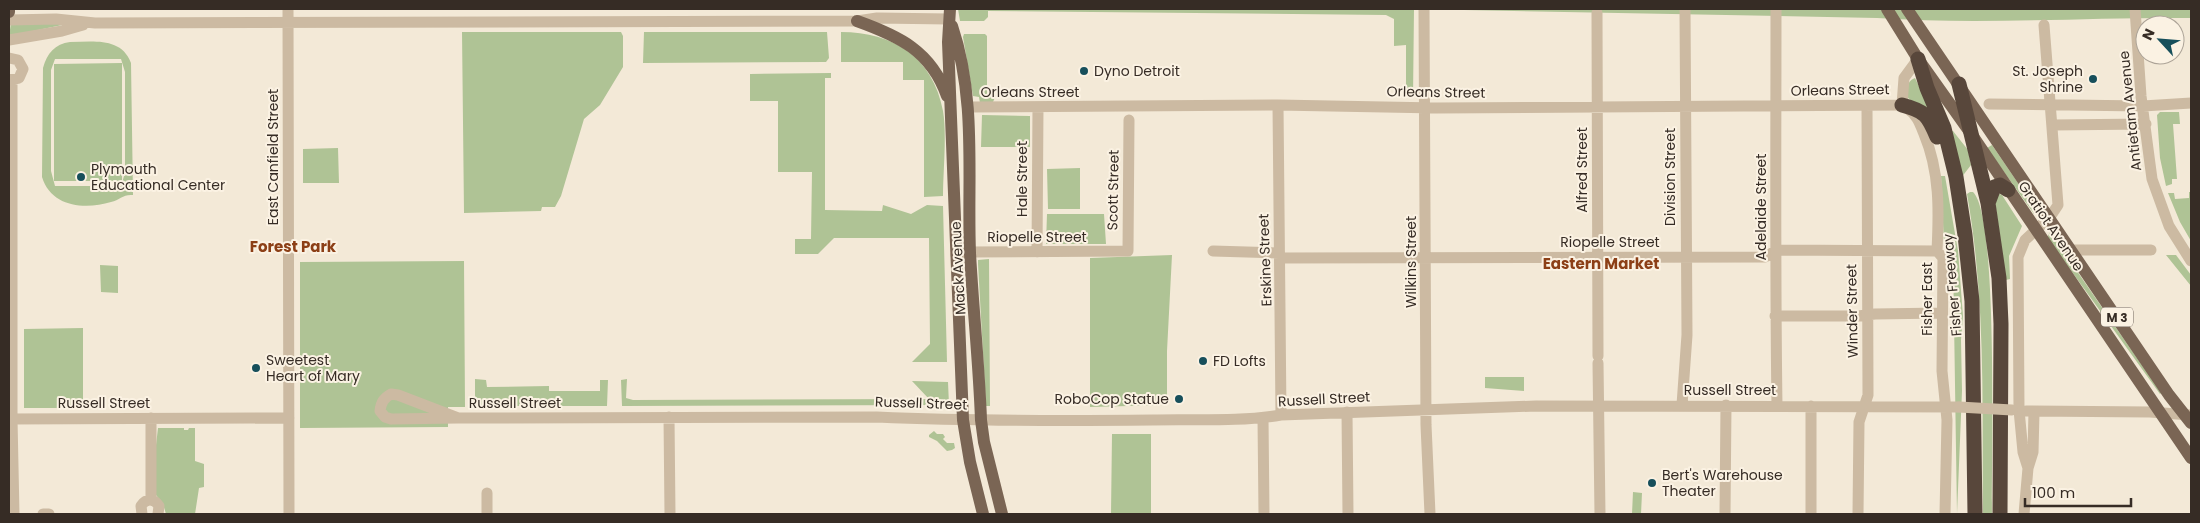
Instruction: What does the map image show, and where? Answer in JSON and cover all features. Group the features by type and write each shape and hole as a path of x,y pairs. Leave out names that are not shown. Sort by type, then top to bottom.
{"highway":[{"name":"Fisher Freeway","path":"1918,59 1926,88 1940,118 1948,143 1956,177 1965,235 1972,301 1975,514"},
{"path":"1959,84 1988,203 2000,301 2000,514"},
{"path":"1902,105 1921,111 1931,122 1947,166 1959,223 1965,235"},
{"path":"1988,203 1991,191 1995,186 2002,186 2008,190"},
{"path":"1964,514 1968,459 1973,431"},
{"path":"2000,457 2010,514"}],"main road":[{"name":"Gratiot Avenue","path":"1888,9 1918,59 2163,413 2191,458"},
{"name":"Gratiot Avenue","path":"1907,9 2170,395 2189,417"},
{"name":"Mack Avenue","path":"946,16 962,58 969,107 970,252 981,420 1002,514"},
{"name":"Mack Avenue","path":"946,16 963,420 969,457 983,514"},
{"path":"857,21 900,38 925,58 945,91 951,113"},
{"path":"952,142 958,182 964,187 970,185"},
{"path":"962,394 965,399 970,401 976,400 980,392"},
{"path":"2163,413 2191,450"},
{"path":"969,457 976,451 987,453"}],"street":[{"name":"East Canfield Street","path":"288,9 289,514"},
{"name":"Division Street","path":"1682,405 1687,335 1685,9"},
{"name":"Antietam Avenue","path":"2135,9 2143,106 2152,179 2159,203 2175,237 2191,261"},
{"name":"Wilkins Street","path":"1424,10 1426,409 1430,514"},
{"name":"Alfred Street","path":"1597,13 1600,514"},
{"name":"Adelaide Street","path":"1776,14 1777,250 1775,316 1777,406"},
{"path":"9,20 56,19 95,23 857,21 877,18 946,16"},
{"path":"9,40 95,23"},
{"path":"2028,468 2015,410 2018,256 2022,245 2050,217 2058,205 2044,25"},
{"path":"9,58 18,60 23,69 21,76 10,80 10,419 14,514"},
{"path":"1902,105 1904,78 1918,59"},
{"path":"1989,104 2143,106 2191,103"},
{"name":"Orleans Street","path":"969,107 1278,104 1425,107 1902,105"},
{"name":"Erskine Street","path":"1278,104 1281,415"},
{"name":"Winder Street","path":"1858,514 1859,422 1868,395 1867,105"},
{"name":"Fisher East","path":"1902,105 1912,112 1918,120 1933,160 1938,192 1937,251 1943,258 1942,370 1946,406 1945,514"},
{"name":"Hale Street","path":"1037,252 1038,107"},
{"name":"Scott Street","path":"1118,251 1128,251 1129,120"},
{"path":"2053,125 2146,124"},
{"name":"Riopelle Street","path":"1212,251 1280,255 1426,258 1765,257 1777,250 1867,249 1937,251"},
{"path":"2071,250 2151,250"},
{"name":"Riopelle Street","path":"956,255 970,252 1118,251"},
{"path":"1775,316 1942,313"},
{"name":"Russell Street","path":"458,418 391,394 385,398 380,411 385,417 391,419 878,417 981,420 1263,418 1281,415 1416,411 1426,409 1599,405 1726,405 1946,406 2034,412 2163,413 2189,417"},
{"path":"1726,405 1726,514"},
{"path":"1811,406 1811,514"},
{"path":"1347,412 1348,514"},
{"path":"2024,514 2028,468 2033,452 2034,412"},
{"path":"670,417 670,514"},
{"path":"150,500 151,418"},
{"name":"Russell Street","path":"10,419 289,418"},
{"path":"1263,418 1264,514"},
{"path":"486,514 487,493"},
{"path":"142,514 141,506 150,500 155,501 159,506 158,514"},
{"path":"43,514 49,514"}],"green space":[{"path":"958,9 1414,9 1413,97 1406,97 1406,45 1394,46 1394,19 1386,15 988,11 988,17 984,21 960,21"},
{"path":"1414,9 2191,9 2191,18 2185,18 2185,15 2135,15 2135,18 1955,21"},
{"path":"11,23 67,24 9,36"},
{"path":"462,32 621,32 623,36 623,67 600,105 584,119 561,196 555,207 542,207 541,211 464,213"},
{"path":"644,32 827,32 829,58 826,62 643,63"},
{"path":"841,32 860,33 893,43 908,51 920,62 930,76 938,92 944,120 943,196 924,197 924,80 903,80 903,62 841,62"},
{"path":"964,34 985,34 987,36 987,94 996,95 993,102 980,103 979,97 973,96"},
{"path":"97,42 114,45 121,49 131,63 133,195 127,195 101,204 80,206 61,200 46,187 42,177 43,68 52,50 65,43","holes":["55,59 121,59 125,72 125,173 121,186 55,186 51,171 51,70"]},
{"path":"122,63 122,181 54,181 54,64"},
{"path":"831,73 831,78 825,78 825,210 882,211 883,205 911,214 927,205 943,206 947,362 912,362 930,344 929,238 834,238 818,254 795,254 795,239 811,239 812,172 778,172 778,101 750,101 750,74"},
{"path":"1915,78 1935,119 1908,98 1907,86"},
{"path":"2160,112 2179,112 2180,124 2173,124 2177,179 2172,179 2172,184 2166,186 2160,158 2157,115"},
{"path":"982,115 1030,116 1030,147 981,147"},
{"path":"1949,131 1953,131 1968,150 1971,165 1961,178"},
{"path":"1992,145 2035,208 2034,214 1987,148"},
{"path":"338,148 339,183 303,183 303,149"},
{"path":"1080,168 1080,209 1048,209 1047,169"},
{"path":"1941,176 1945,176 1958,251 1963,316 1957,514 1953,255 1944,246"},
{"path":"1973,192 1981,211 1987,246 1992,344 1992,514 1983,514 1982,354 1977,274 1967,194"},
{"path":"2189,192 2191,192 2191,241 2180,222 2168,193 2174,193 2175,199 2189,198"},
{"path":"1997,193 2002,195 2022,226 2009,256 2010,279 2006,280 1994,195"},
{"path":"1047,214 1104,214 1106,244 1046,244"},
{"path":"2050,232 2161,393 2160,394 2049,240"},
{"path":"1172,255 1167,351 1167,405 1090,407 1090,258"},
{"path":"2166,255 2176,255 2191,275 2191,286"},
{"path":"989,259 990,406 986,406 978,260"},
{"name":"Forest Park","path":"464,261 465,407 448,407 448,427 300,428 300,262"},
{"path":"100,265 118,266 118,293 101,292"},
{"path":"83,328 83,408 24,408 24,329"},
{"path":"1485,377 1524,377 1524,391 1485,388"},
{"path":"475,379 486,380 487,387 549,386 549,391 600,391 600,380 608,380 607,406 475,406"},
{"path":"627,379 626,398 633,400 929,399 912,381 948,382 949,405 622,406 621,380"},
{"path":"158,428 184,428 184,430 188,430 189,428 195,428 195,461 204,464 204,487 199,488 195,514 166,514 163,504 156,495"},
{"path":"934,431 937,434 943,434 945,437 943,439 947,443 954,443 955,448 947,451 937,441 929,437"},
{"path":"1112,434 1151,434 1151,514 1111,514"},
{"path":"1633,492 1642,493 1641,514 1632,514"}],"place":[{"name":"Dyno Detroit","path":"1084,71"},
{"name":"St. Joseph Shrine","path":"2093,79"},
{"name":"Plymouth Educational Center","path":"81,177"},
{"name":"FD Lofts","path":"1203,361"},
{"name":"Sweetest Heart of Mary","path":"256,368"},
{"name":"RoboCop Statue","path":"1179,399"},
{"name":"Bert's Warehouse Theater","path":"1652,483"}],"district":[{"name":"Forest Park","path":"293,246"},
{"name":"Eastern Market","path":"1601,263"}]}
